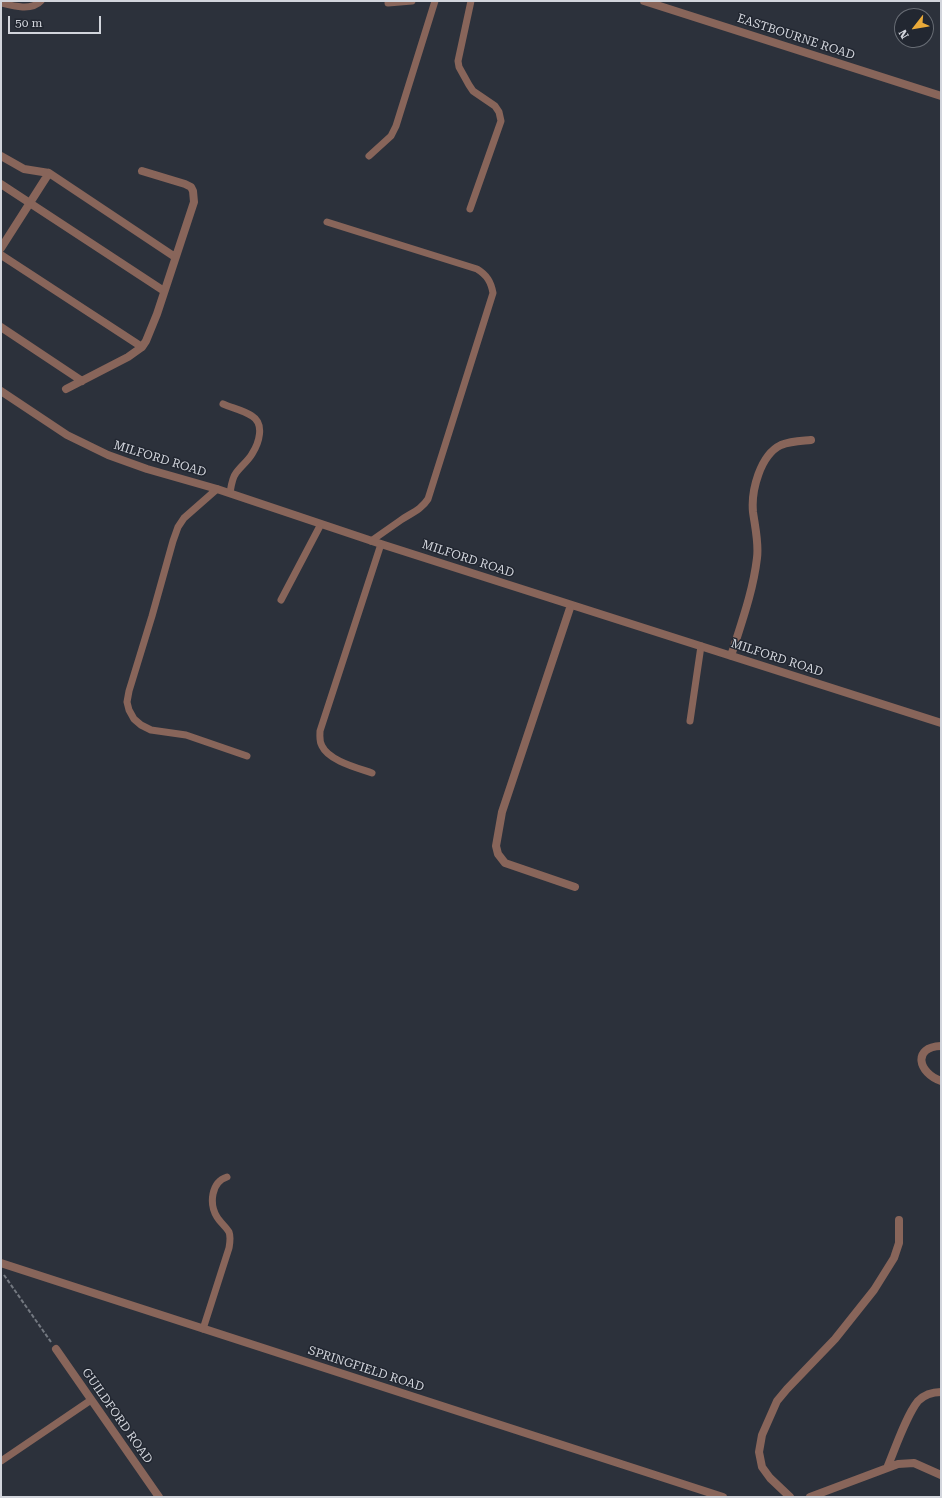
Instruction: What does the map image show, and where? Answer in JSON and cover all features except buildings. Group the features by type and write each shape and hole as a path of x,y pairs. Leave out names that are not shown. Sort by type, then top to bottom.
{"street":[{"name":"EASTBOURNE ROAD","path":"644,1 941,96"},
{"path":"1,156 24,169 49,173 175,257"},
{"path":"66,389 128,357 142,347 146,341 164,291 194,202 194,192 191,187 185,184 142,171"},
{"path":"1,248 49,173"},
{"path":"1,184 164,291"},
{"path":"1,255 142,347"},
{"path":"1,327 82,381"},
{"name":"MILFORD ROAD","path":"1,391 66,435 95,450 147,469 230,493 371,541 941,723"},
{"path":"731,656 752,586 757,557 753,500 756,482 767,458 780,446 791,442 811,440"},
{"path":"571,605 502,812 496,846 498,854 505,863 575,887"},
{"path":"941,1046 928,1049 924,1053 921,1060 925,1072 941,1082"},
{"path":"790,1497 770,1478 762,1467 759,1452 762,1435 777,1401 836,1338 874,1290 894,1258 899,1243 899,1220"},
{"name":"SPRINGFIELD ROAD","path":"1,1264 723,1497"},
{"name":"GUILDFORD ROAD","path":"56,1349 159,1497"},
{"path":"887,1468 912,1411 919,1400 928,1394 941,1392"},
{"path":"810,1497 898,1464 914,1463 941,1475"}],"lane":[{"path":"1,3 26,7 32,6 41,1"},
{"path":"388,3 412,1"},
{"path":"369,156 391,136 396,126 435,1"},
{"path":"470,209 501,121 499,112 495,106 473,91 459,67 458,61 471,1"},
{"path":"327,222 477,268 489,280 493,293 428,499 418,510 371,541"},
{"path":"223,404 253,416 260,427 259,436 252,455 233,477 230,493"},
{"path":"217,489 184,518 178,527 127,702 129,710 140,726 151,730 186,735 247,756"},
{"path":"281,600 321,524"},
{"path":"372,773 334,758 326,753 320,740 320,731 381,544"},
{"path":"690,721 701,646"},
{"path":"203,1329 231,1239 229,1232 217,1218 213,1210 212,1203 217,1182 222,1178 227,1177"},
{"path":"1,1461 91,1400"}],"path":[{"path":"1,1271 56,1349"}]}
